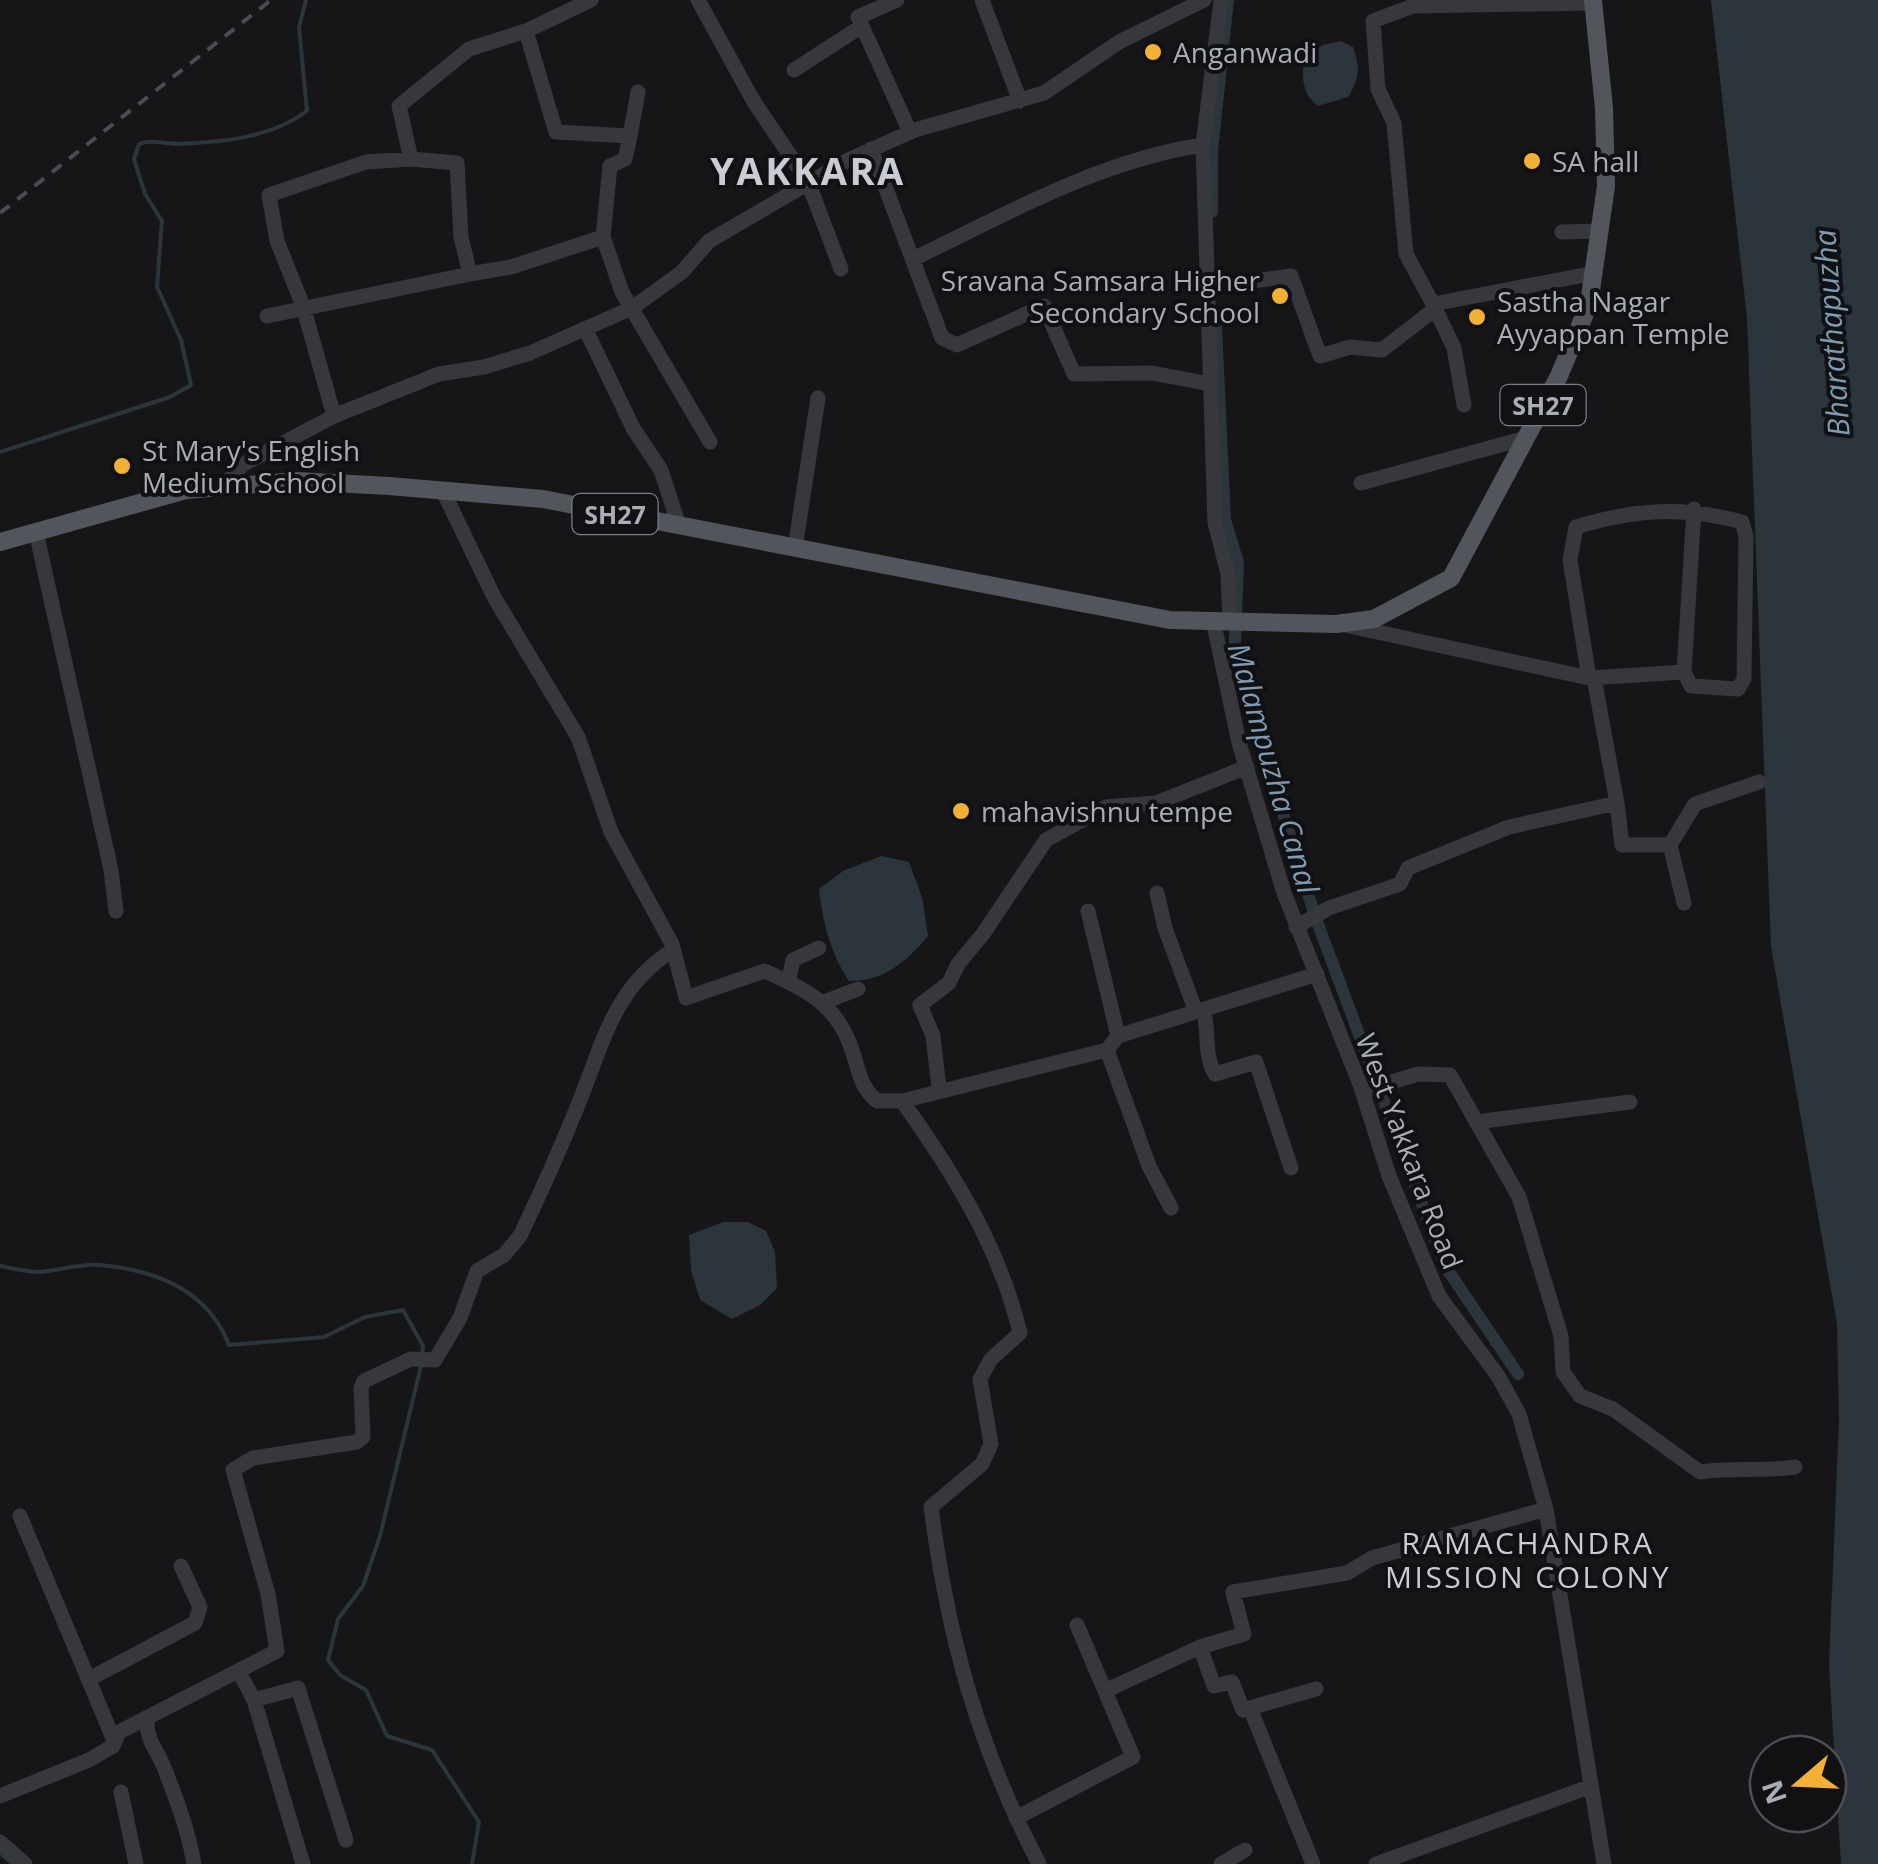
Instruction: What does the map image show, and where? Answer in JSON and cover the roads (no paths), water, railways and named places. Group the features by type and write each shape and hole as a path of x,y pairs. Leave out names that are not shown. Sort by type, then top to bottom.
{"main road":[{"name":"SH27","path":"0,542 149,499 224,486 297,482 543,499 1066,604 1170,620 1336,624 1374,620 1451,578 1559,376 1589,304 1602,231 1604,108 1593,2"}],"street":[{"path":"411,160 399,106 469,48 526,31 570,5 591,0"},
{"path":"698,0 754,102 808,182 841,268"},
{"path":"898,0 858,17 910,132"},
{"path":"982,0 1020,101"},
{"path":"224,486 242,465 334,416 439,374 484,367 586,330 632,308 682,272 709,241 808,182 910,132 1020,101 1078,74 1169,7 1204,0"},
{"name":"West Yakkara Road","path":"1221,0 1202,145 1215,523 1228,574 1228,620 1246,767 1296,928 1375,1087 1390,1176 1439,1296 1498,1376 1519,1414 1546,1509 1604,1864"},
{"path":"1464,405 1454,348 1406,254 1394,122 1378,89 1374,22 1413,6 1593,2"},
{"path":"794,70 862,26"},
{"path":"526,31 556,132 630,136"},
{"path":"638,92 625,160 610,166 603,238 632,308 710,442"},
{"path":"912,258 1053,191 1178,148 1202,145"},
{"path":"871,149 942,338 956,345 1044,306 1074,374 1152,373 1210,384"},
{"path":"334,416 303,306 277,241 269,195 366,162 457,163 461,236 470,274"},
{"path":"1562,232 1602,231"},
{"path":"267,316 511,268 603,238"},
{"path":"1208,286 1291,276 1320,356 1350,347 1382,350 1434,307 1595,273"},
{"path":"586,330 612,389 661,470 679,526"},
{"path":"795,548 818,398"},
{"path":"1360,483 1526,438"},
{"path":"444,493 494,598 578,737 611,832 674,950 686,998 764,971 788,982 824,1002 840,1018 864,1090 876,1102 902,1101 939,1088 1107,1050 1118,1036 1317,974"},
{"path":"1670,845 1622,846 1570,560 1576,528 1609,517 1694,509 1742,522 1746,536 1744,679 1738,689 1691,686 1684,672 1694,509"},
{"path":"36,532 112,870 116,911"},
{"path":"1336,624 1591,678 1684,672"},
{"path":"939,1088 933,1036 920,1005 950,984 958,964 983,934 1046,840 1106,807 1156,803 1246,767"},
{"path":"1684,902 1670,845 1695,804 1760,782"},
{"path":"1296,928 1329,908 1400,884 1408,868 1509,827 1617,803"},
{"path":"1158,893 1209,1029 1206,1058 1216,1074 1256,1062 1290,1168"},
{"path":"1088,910 1118,1036"},
{"path":"788,982 793,960 819,948"},
{"path":"113,1738 278,1651 233,1470 253,1458 357,1442 362,1437 360,1388 364,1381 410,1359 435,1360 460,1318 478,1271 504,1254 520,1236 582,1094 604,1030 647,970 674,950"},
{"path":"824,1002 858,989"},
{"path":"1107,1050 1149,1166 1171,1208"},
{"path":"1375,1087 1418,1074 1450,1075 1519,1197 1561,1336 1563,1372 1580,1396 1613,1409 1700,1472 1741,1466 1764,1472 1794,1467"},
{"path":"902,1101 955,1177 1001,1270 1020,1334 991,1359 980,1379 990,1444 982,1464 931,1506 966,1694 983,1745 1033,1862"},
{"path":"1476,1122 1630,1102"},
{"path":"1107,1690 1200,1647 1244,1634 1233,1592 1347,1574 1372,1558 1546,1509"},
{"path":"0,1796 89,1760 113,1746 91,1678 20,1516"},
{"path":"91,1678 194,1623 200,1607 180,1566"},
{"path":"1016,1818 1134,1757 1077,1625"},
{"path":"1200,1647 1214,1686 1232,1682 1243,1710 1316,1689"},
{"path":"240,1674 254,1700 304,1864"},
{"path":"254,1700 298,1688 346,1840"},
{"path":"1250,1708 1313,1864"},
{"path":"147,1722 147,1738 158,1753 188,1830 194,1864"},
{"path":"1376,1864 1590,1787"},
{"path":"122,1792 136,1864"},
{"path":"0,1842 25,1864"},
{"path":"1220,1864 1245,1850"}],"water":[{"name":"Bharathapuzha","path":"1711,0 1878,0 1878,1864 1841,1864 1839,1834 1848,1834 1848,1734 1833,1734 1829,1665 1839,1419 1837,1324 1771,947 1747,318"},
{"path":"1341,41 1353,47 1358,67 1355,84 1348,97 1318,106 1304,84 1304,57 1323,45"},
{"path":"881,856 909,862 922,897 928,936 912,954 883,974 849,981 828,937 819,889 843,871"},
{"path":"723,1222 748,1222 766,1231 775,1252 777,1288 760,1305 732,1319 700,1300 691,1270 689,1235"}],"waterway":[{"path":"0,452 170,397 191,385 181,340 157,287 162,221 145,194 134,159 139,144 245,137 278,127 307,111 299,27 306,0"},
{"name":"Malampuzha Canal","path":"1212,212 1212,151 1228,0"},
{"name":"Malampuzha Canal","path":"1216,327 1225,520 1238,562 1235,642 1272,778 1315,916 1445,1266 1518,1374"},
{"path":"0,1266 38,1272 100,1265 160,1278 194,1297 208,1310 229,1345 324,1337 365,1317 403,1310 423,1346 422,1356"},
{"path":"421,1366 380,1536 363,1586 338,1619 328,1660 340,1675 366,1690 387,1736 432,1750 479,1822 472,1864"},
{"path":"0,1853 13,1864"}],"railway":[{"path":"0,213 271,0"}],"place":[{"name":"Anganwadi","path":"1153,52"},
{"name":"SA hall","path":"1532,161"},
{"name":"Sravana Samsara Higher Secondary School","path":"1280,296"},
{"name":"Sastha Nagar Ayyappan Temple","path":"1477,317"},
{"name":"St Mary's English Medium School","path":"122,466"},
{"name":"mahavishnu tempe","path":"961,811"}],"district":[{"name":"YAKKARA","path":"808,170"},
{"name":"RAMACHANDRA MISSION COLONY","path":"1528,1559"}]}
